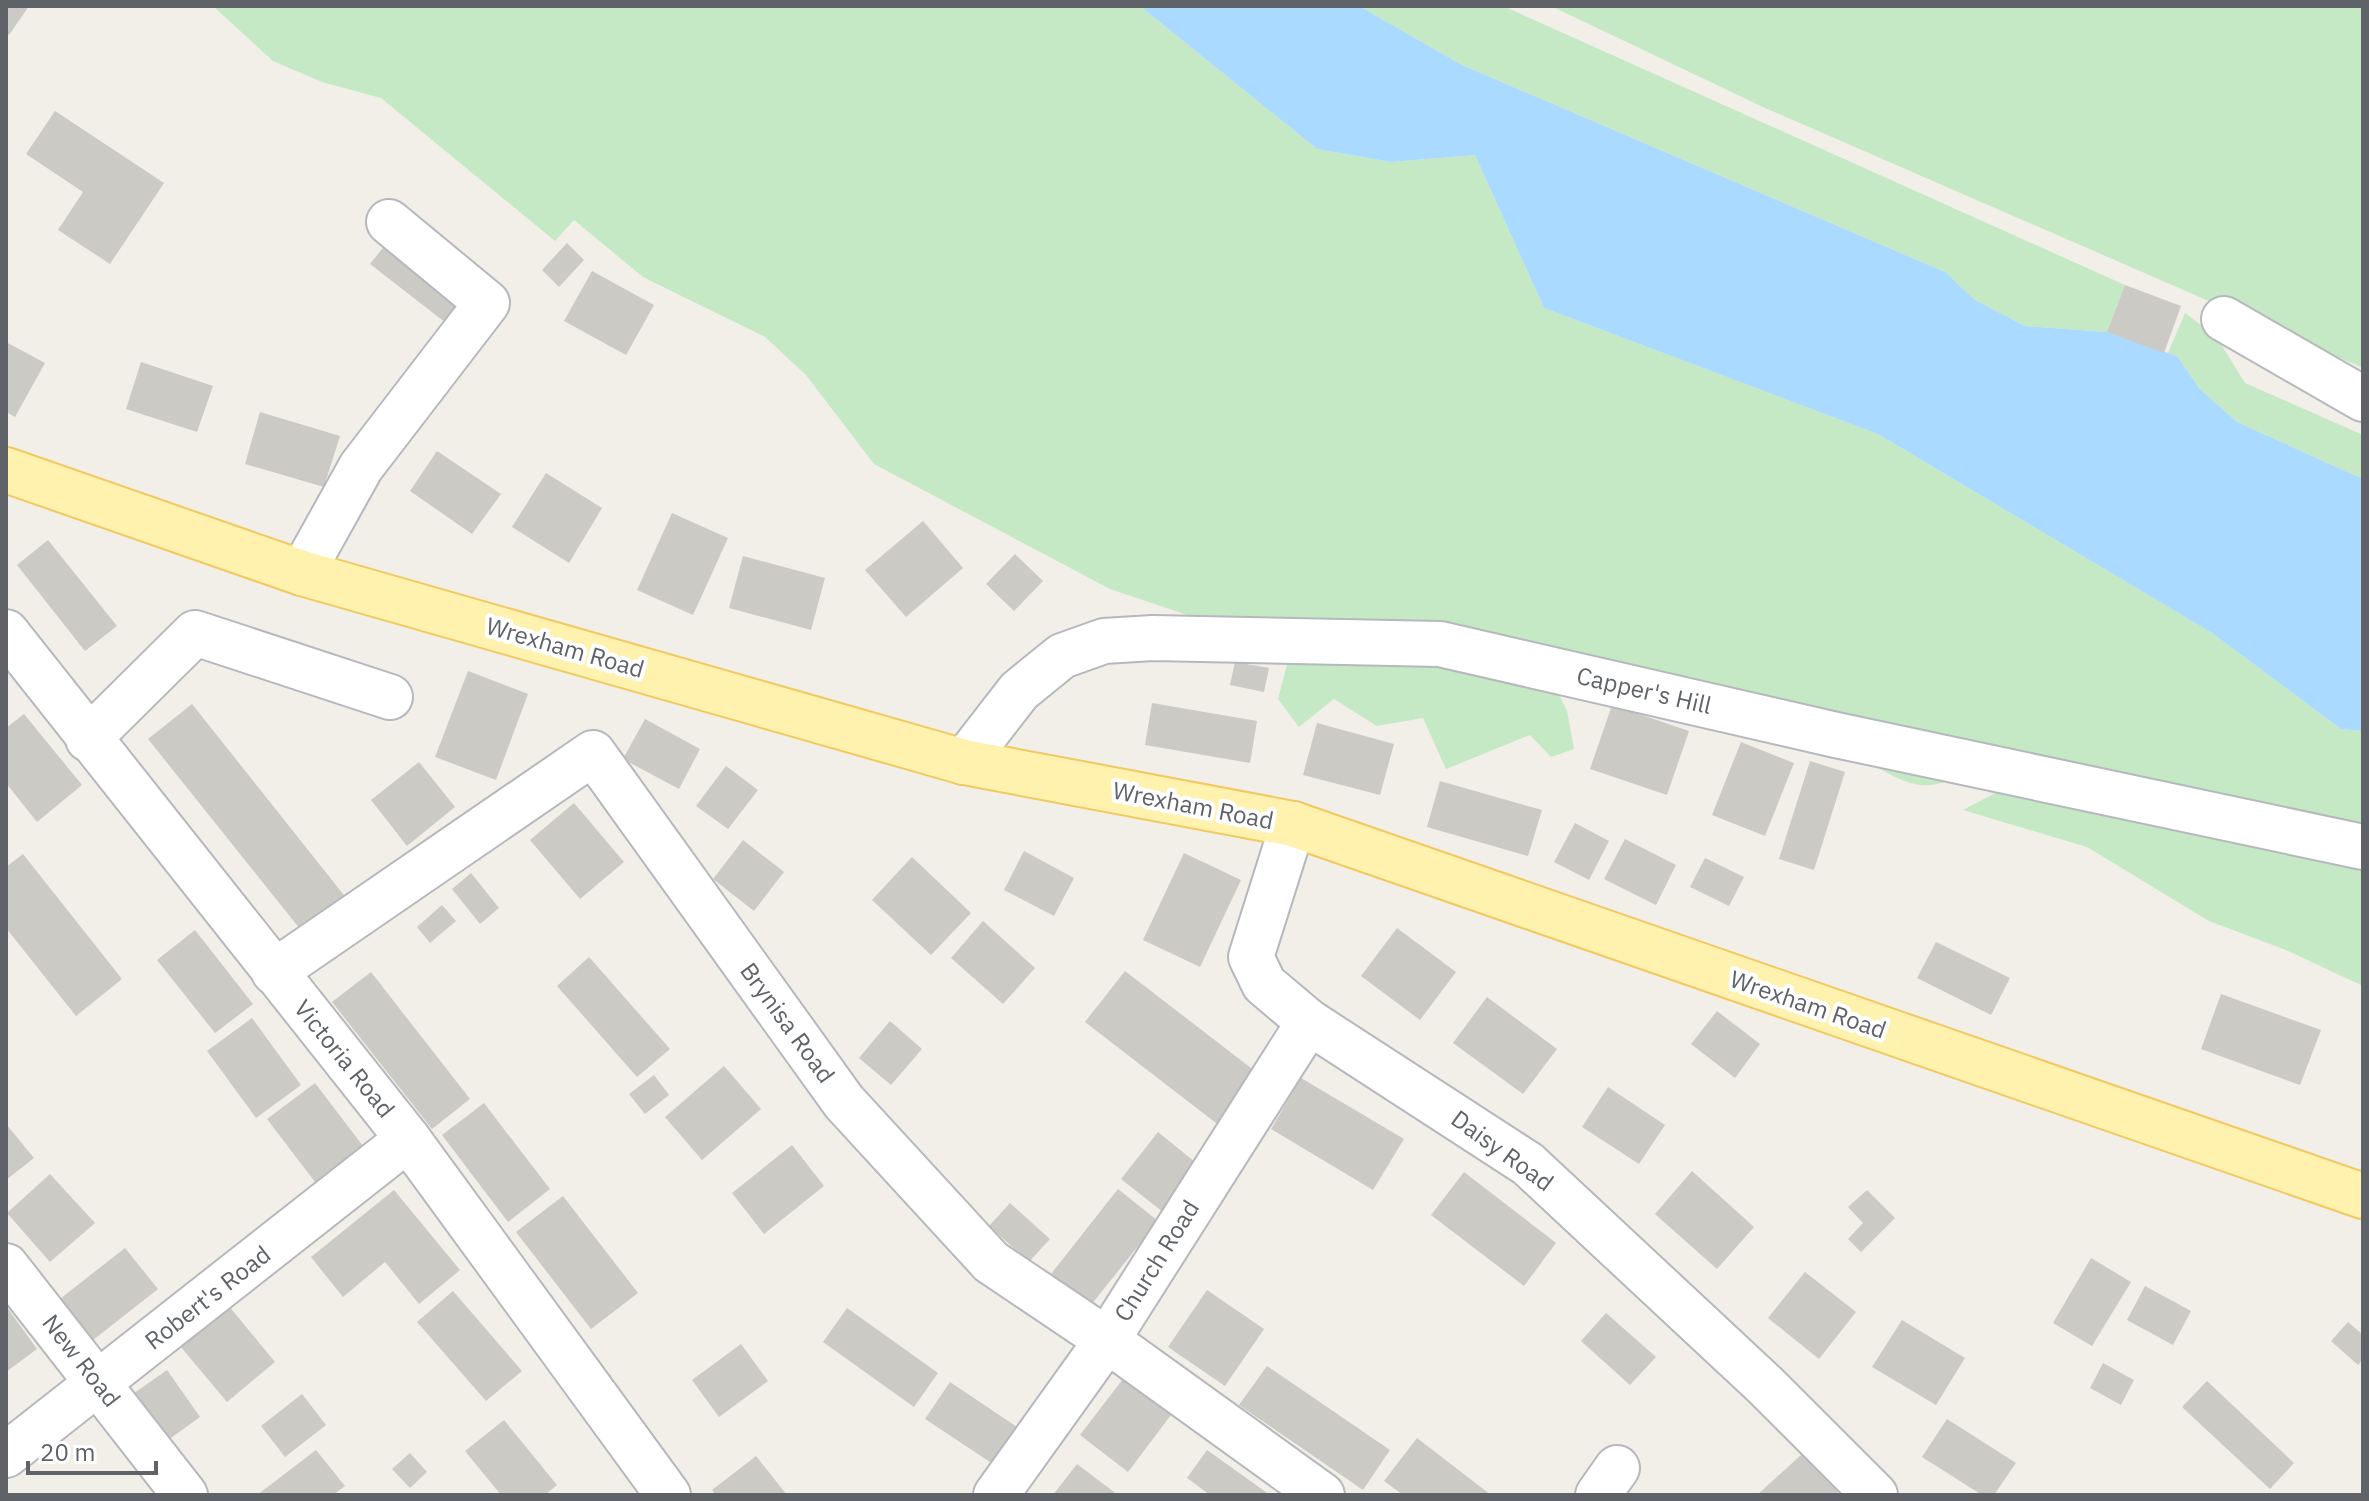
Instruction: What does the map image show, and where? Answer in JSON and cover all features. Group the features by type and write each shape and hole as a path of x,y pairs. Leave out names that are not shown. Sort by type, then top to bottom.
{"main road":[{"name":"Wrexham Road","path":"6,470 302,573 964,762 1293,824 2363,1196"}],"street":[{"path":"302,573 361,467 487,303 389,222"},
{"path":"2224,319 2363,399"},
{"name":"Victoria Road","path":"6,632 408,1139 668,1495"},
{"path":"88,739 195,633 390,697"},
{"name":"Capper's Hill","path":"964,762 1019,691 1062,656 1104,641 1153,638 1440,644 1836,735 2363,847"},
{"name":"Brynisa Road","path":"274,972 593,753 844,1102 991,1262 1107,1340 1322,1495"},
{"name":"Daisy Road","path":"1293,824 1251,957 1264,984 1309,1022 1528,1164 1766,1386 1875,1495"},
{"name":"Church Road","path":"996,1495 1107,1340 1309,1022"},
{"name":"Robert's Road","path":"6,1455 408,1139"},
{"name":"New Road","path":"6,1266 185,1495"}],"green space":[{"path":"213,6 1140,6 1317,149 1391,162 1475,155 1544,308 1878,434 2212,633 2341,729 2363,731 2363,986 2286,950 2209,921 2087,847 1963,810 2001,790 1992,757 1943,783 1916,784 1885,772 1866,760 1540,656 1567,711 1574,749 1551,757 1530,735 1446,769 1423,718 1377,726 1334,699 1299,727 1278,699 1287,665 1241,633 1110,589 874,464 806,375 765,337 643,277 574,220 555,241 381,98 322,82 273,61"},
{"path":"1359,6 1503,6 2125,285 2107,332 2025,326 1975,300 1945,272 1462,65"},
{"path":"1551,6 2363,6 2363,368 1763,107"},
{"path":"2185,313 2216,336 2245,383 2363,435 2363,479 2237,422 2199,388 2177,356 2168,353"}],"water":[{"path":"1140,6 1359,6 1462,65 1945,272 1975,300 2025,326 2107,332 2177,356 2199,388 2237,422 2363,479 2363,731 2341,729 2212,633 1878,434 1544,308 1475,155 1391,162 1317,149"}],"building":[{"path":"6,6 29,6 9,35 6,33"},
{"path":"55,111 164,183 110,264 58,230 83,192 26,154"},
{"path":"390,239 465,298 446,323 370,264"},
{"path":"567,243 584,260 559,287 542,270"},
{"path":"592,271 654,305 626,355 564,321"},
{"path":"2125,285 2181,306 2164,353 2107,332"},
{"path":"6,342 45,363 15,417 6,412"},
{"path":"141,362 213,386 197,432 126,409"},
{"path":"260,412 340,436 324,487 245,464"},
{"path":"437,451 501,494 472,534 410,491"},
{"path":"546,473 602,508 569,563 512,527"},
{"path":"672,513 728,538 693,615 637,590"},
{"path":"923,521 963,568 906,617 865,570"},
{"path":"48,540 117,626 85,651 17,565"},
{"path":"1015,554 1043,581 1014,611 986,584"},
{"path":"743,556 825,578 811,630 729,608"},
{"path":"1235,662 1269,668 1264,692 1230,685"},
{"path":"468,671 528,694 496,780 435,757"},
{"path":"1152,703 1257,721 1250,763 1145,745"},
{"path":"192,704 351,904 308,939 148,739"},
{"path":"1612,705 1689,731 1667,795 1590,769"},
{"path":"24,714 82,785 37,822 6,783 6,728"},
{"path":"645,719 700,749 679,789 623,759"},
{"path":"1317,723 1394,744 1380,795 1303,775"},
{"path":"1741,742 1794,763 1765,836 1712,815"},
{"path":"1810,761 1845,772 1814,870 1779,859"},
{"path":"419,762 455,807 407,846 371,800"},
{"path":"726,766 758,790 728,829 696,806"},
{"path":"1440,781 1542,810 1528,856 1427,827"},
{"path":"574,803 624,862 580,899 530,840"},
{"path":"1575,823 1609,841 1589,880 1554,862"},
{"path":"1625,839 1676,865 1656,905 1604,879"},
{"path":"743,840 784,872 754,911 713,879"},
{"path":"1024,851 1074,878 1054,916 1004,890"},
{"path":"1184,853 1241,880 1200,967 1143,940"},
{"path":"23,854 122,979 76,1016 6,928 6,867"},
{"path":"912,857 971,913 931,955 872,900"},
{"path":"1705,858 1744,877 1729,906 1690,887"},
{"path":"471,873 499,908 480,924 452,889"},
{"path":"442,905 456,921 430,943 417,927"},
{"path":"983,921 1035,968 1003,1004 951,958"},
{"path":"1397,928 1456,972 1420,1020 1361,976"},
{"path":"195,930 253,1004 215,1033 157,960"},
{"path":"1936,942 2010,978 1991,1015 1917,978"},
{"path":"589,957 670,1049 637,1077 557,986"},
{"path":"1125,971 1264,1078 1225,1130 1085,1022"},
{"path":"371,972 470,1099 432,1129 332,1002"},
{"path":"2221,994 2321,1030 2300,1085 2201,1049"},
{"path":"1487,997 1557,1049 1523,1094 1453,1043"},
{"path":"1717,1011 1760,1044 1735,1078 1691,1044"},
{"path":"252,1018 301,1085 256,1118 207,1051"},
{"path":"890,1021 922,1049 891,1085 859,1058"},
{"path":"724,1066 761,1109 702,1160 665,1117"},
{"path":"654,1075 669,1095 645,1114 629,1094"},
{"path":"1301,1078 1404,1139 1373,1190 1271,1129"},
{"path":"315,1083 363,1146 315,1182 267,1119"},
{"path":"1608,1087 1665,1125 1639,1164 1582,1127"},
{"path":"484,1103 550,1189 508,1222 442,1135"},
{"path":"6,1124 34,1158 6,1180"},
{"path":"1158,1132 1200,1166 1163,1212 1121,1179"},
{"path":"792,1145 824,1186 764,1234 732,1193"},
{"path":"1692,1171 1754,1227 1717,1269 1655,1214"},
{"path":"1464,1172 1556,1243 1524,1286 1431,1215"},
{"path":"50,1174 95,1223 50,1262 7,1213"},
{"path":"1118,1189 1158,1221 1091,1305 1051,1274"},
{"path":"394,1190 460,1270 419,1304 385,1262 343,1297 311,1257"},
{"path":"1867,1190 1895,1218 1861,1252 1848,1239 1863,1223 1848,1207"},
{"path":"563,1196 638,1293 591,1329 516,1232"},
{"path":"1010,1203 1050,1239 1029,1262 989,1226"},
{"path":"125,1248 158,1289 88,1344 56,1302"},
{"path":"2091,1258 2131,1282 2092,1346 2053,1323"},
{"path":"1805,1272 1856,1312 1819,1359 1768,1318"},
{"path":"2145,1286 2191,1311 2173,1345 2127,1320"},
{"path":"1207,1290 1264,1329 1225,1386 1168,1347"},
{"path":"453,1291 522,1371 486,1401 417,1322"},
{"path":"224,1300 275,1362 227,1402 175,1340"},
{"path":"6,1306 37,1349 6,1372"},
{"path":"847,1308 938,1373 914,1407 823,1342"},
{"path":"1606,1313 1656,1357 1630,1385 1581,1341"},
{"path":"1902,1320 1965,1358 1936,1405 1872,1367"},
{"path":"2348,1322 2363,1335 2363,1359 2358,1365 2331,1341"},
{"path":"741,1344 768,1381 719,1417 692,1380"},
{"path":"2103,1363 2134,1380 2121,1405 2090,1388"},
{"path":"1267,1366 1390,1450 1363,1490 1239,1405"},
{"path":"167,1370 200,1417 164,1443 130,1396"},
{"path":"1126,1375 1174,1411 1128,1472 1080,1435"},
{"path":"2207,1381 2294,1463 2270,1489 2182,1407"},
{"path":"950,1382 1017,1427 993,1464 925,1419"},
{"path":"302,1394 326,1425 285,1457 261,1426"},
{"path":"1947,1419 2016,1463 1994,1495 1982,1495 1922,1457"},
{"path":"504,1420 557,1485 545,1495 501,1495 465,1451"},
{"path":"1417,1438 1491,1495 1403,1495 1384,1481"},
{"path":"1813,1444 1848,1483 1835,1495 1757,1495"},
{"path":"316,1450 345,1486 333,1495 257,1495"},
{"path":"1207,1450 1270,1495 1210,1495 1187,1478"},
{"path":"410,1453 427,1472 410,1488 392,1469"},
{"path":"756,1456 787,1495 716,1495 712,1490"},
{"path":"1077,1464 1118,1495 1053,1495"}]}
